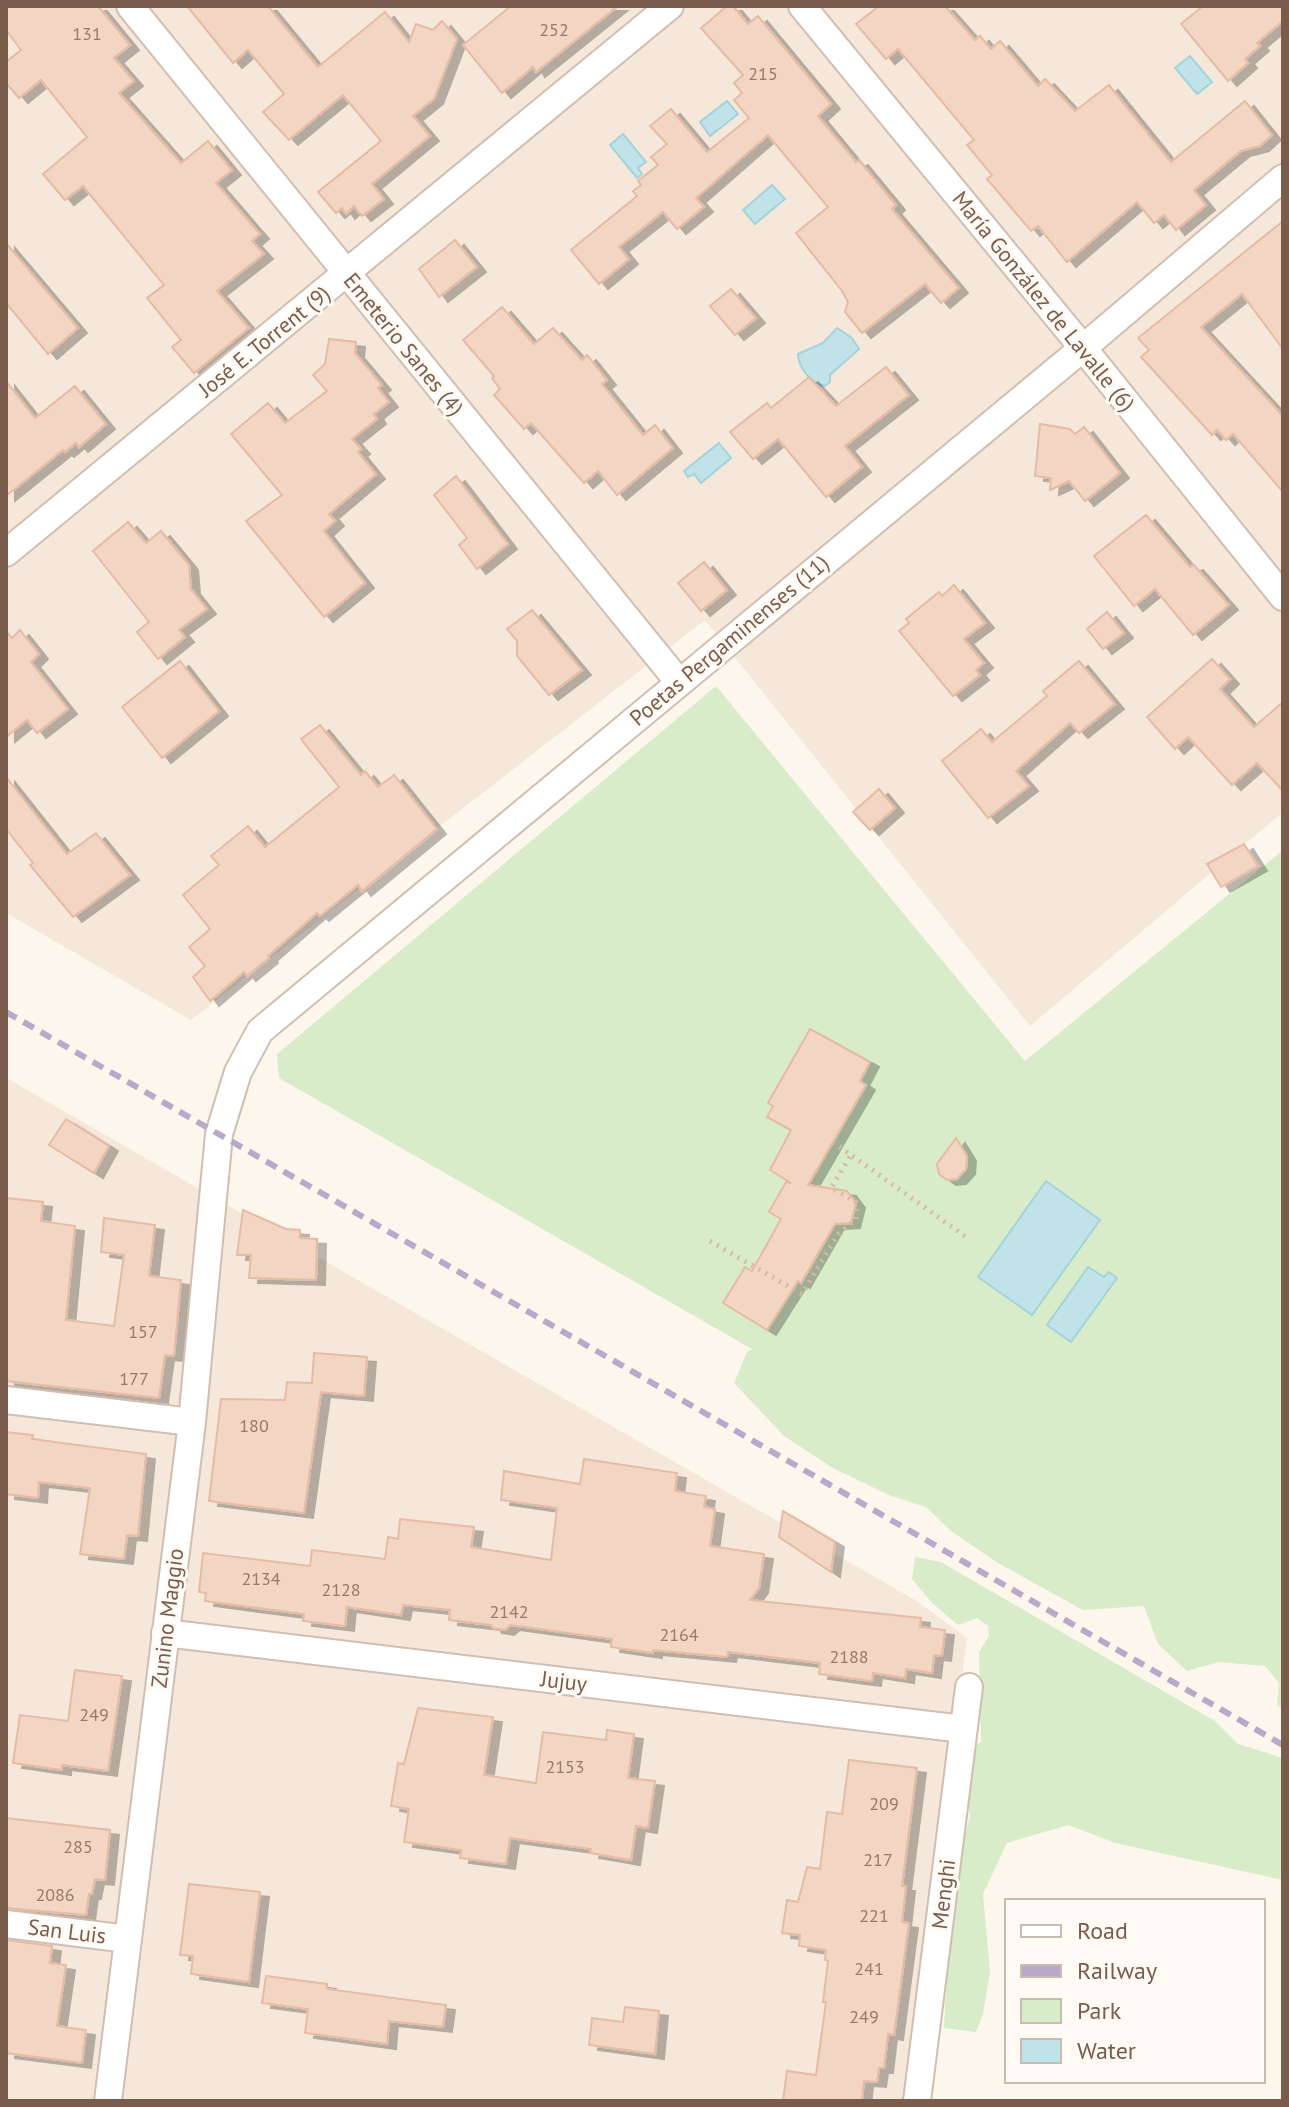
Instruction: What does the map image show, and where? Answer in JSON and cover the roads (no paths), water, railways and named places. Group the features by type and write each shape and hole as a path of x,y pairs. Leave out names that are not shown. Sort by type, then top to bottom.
{"street":[{"name":"Emeterio Sanes (4)","path":"130,6 678,681"},
{"name":"José E. Torrent (9)","path":"6,553 670,6"},
{"name":"María González de Lavalle (6)","path":"802,6 1283,597"},
{"name":"Poetas Pergaminenses (11)","path":"219,1134 238,1072 260,1031 271,1019 1083,348 1283,178"},
{"name":"Zunino Maggio","path":"108,2101 192,1422 219,1134"},
{"path":"6,1400 192,1422"},
{"name":"Jujuy","path":"165,1633 963,1729"},
{"name":"Menghi","path":"917,2101 969,1687"},
{"name":"San Luis","path":"6,1924 128,1939"}],"water":[{"path":"1190,56 1212,82 1197,94 1175,68"},
{"path":"727,101 738,114 710,136 700,122"},
{"path":"623,134 646,162 638,168 642,174 637,178 610,145"},
{"path":"772,185 785,199 755,224 743,210"},
{"path":"837,328 852,338 859,349 830,375 830,382 825,386 807,374 800,365 798,354 823,343"},
{"path":"719,443 731,458 701,483 694,474 688,477 684,471"},
{"path":"1046,1181 1100,1220 1032,1315 978,1277"},
{"path":"1088,1267 1104,1277 1109,1272 1117,1278 1071,1342 1047,1325"}],"railway":[{"path":"6,1012 1283,1745"}]}
